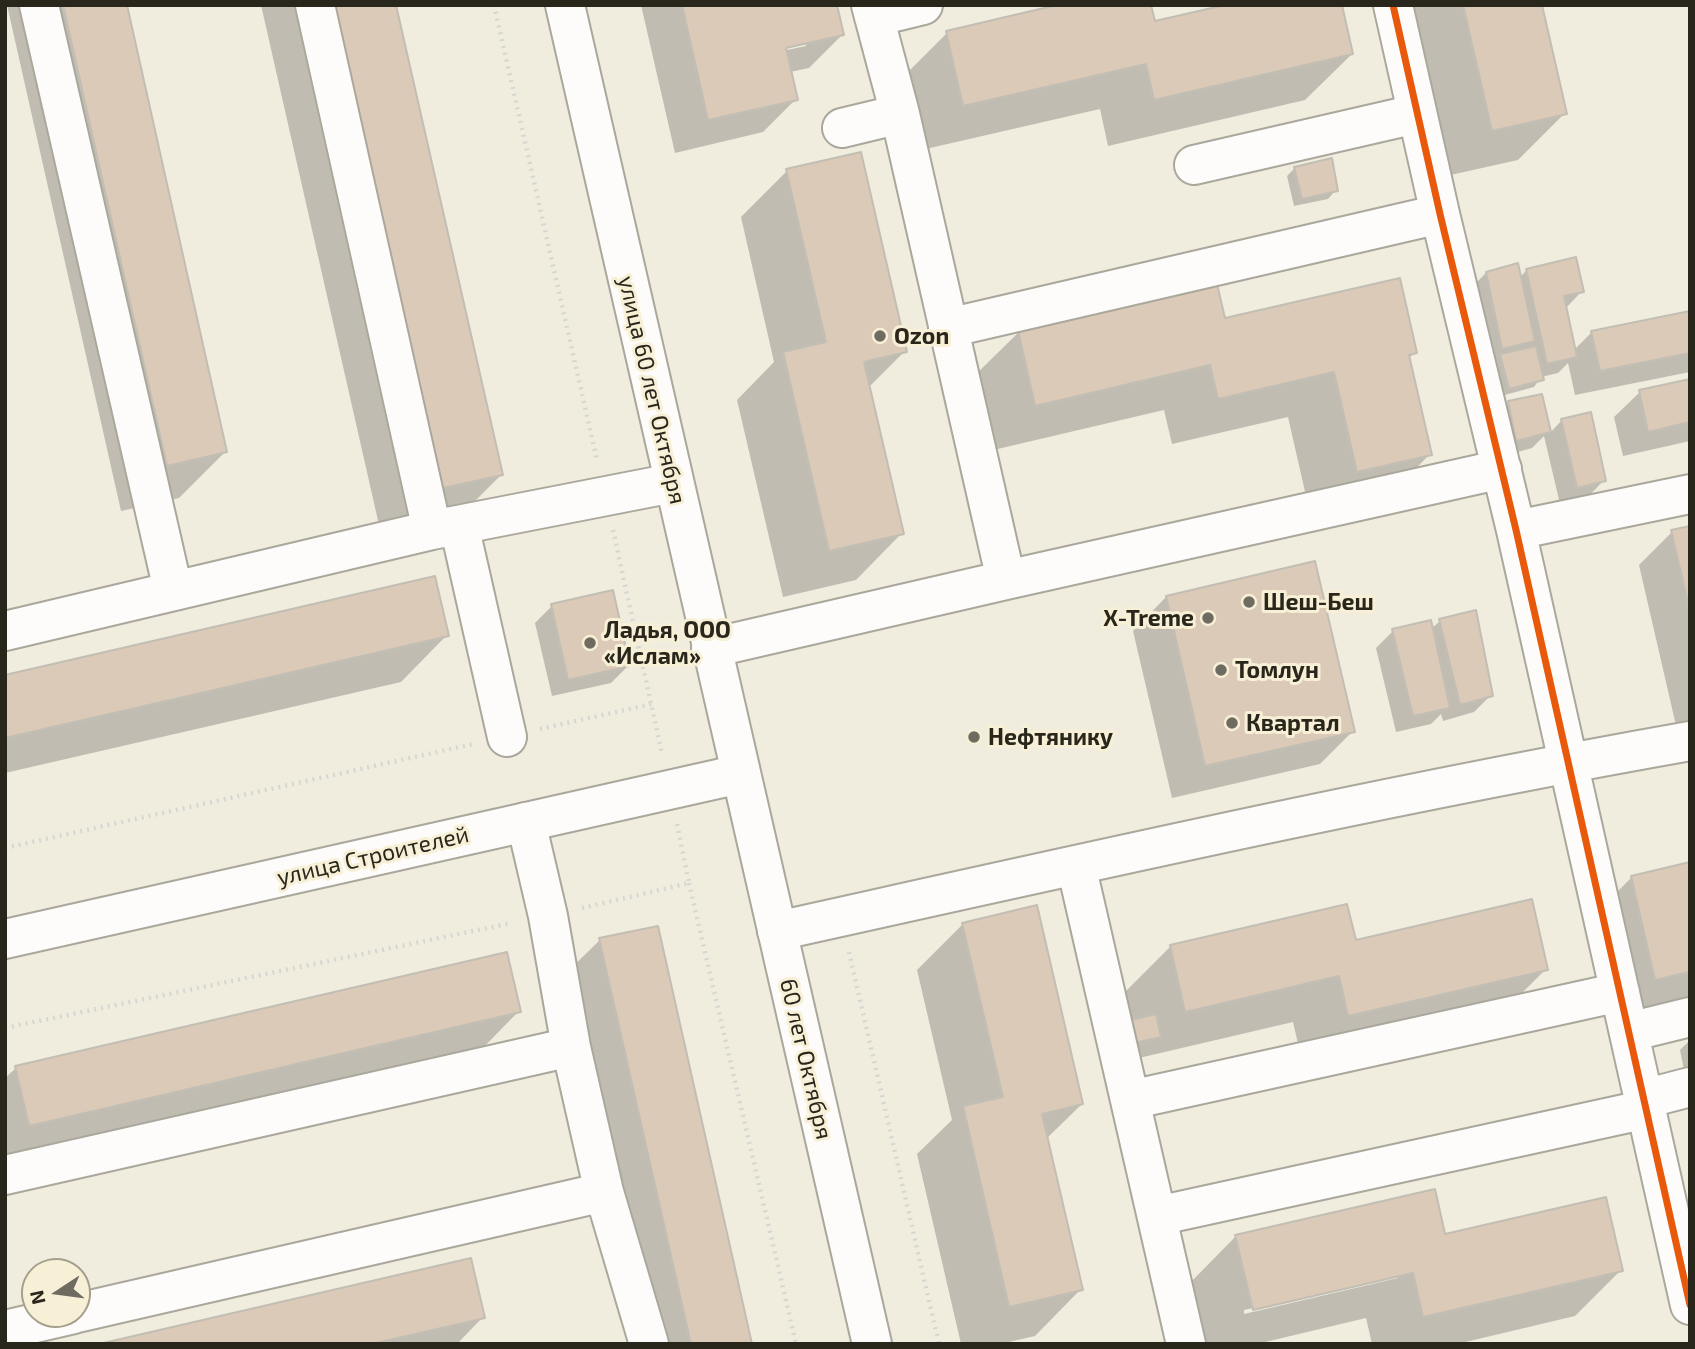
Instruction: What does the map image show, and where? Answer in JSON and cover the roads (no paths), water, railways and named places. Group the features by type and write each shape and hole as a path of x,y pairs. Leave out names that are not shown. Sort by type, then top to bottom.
{"main road":[{"path":"39,5 173,590"},
{"path":"315,5 446,527 507,737"},
{"name":"улица 60 лет Октября","path":"565,5 740,774"},
{"path":"923,5 873,11 900,114 1006,580"},
{"path":"1393,5 1416,114 1516,530 1690,1306"},
{"path":"842,128 900,114"},
{"path":"1194,166 1416,114"},
{"path":"948,328 1440,214"},
{"path":"711,648 1502,469"},
{"path":"5,631 446,527 673,483"},
{"path":"1516,530 1690,494"},
{"path":"777,931 1568,762 1690,741"},
{"name":"улица Строителей","path":"5,939 740,774"},
{"name":"60 лет Октября","path":"740,774 872,1344"},
{"path":"526,822 548,915 571,1047 604,1192 649,1344"},
{"path":"1076,865 1186,1344"},
{"path":"1130,1100 1620,992"},
{"path":"1629,1031 1690,1017"},
{"path":"5,1175 571,1047"},
{"path":"1157,1216 1646,1104 1690,1087"},
{"path":"91,1310 604,1192"}],"place":[{"name":"Ozon","path":"880,336"},
{"name":"Шеш-Беш","path":"1249,602"},
{"name":"X-Treme","path":"1208,618"},
{"name":"Ладья, ООО «Ислам»","path":"590,643"},
{"name":"Томлун","path":"1221,670"},
{"name":"Квартал","path":"1232,723"},
{"name":"Нефтянику","path":"974,737"}]}
